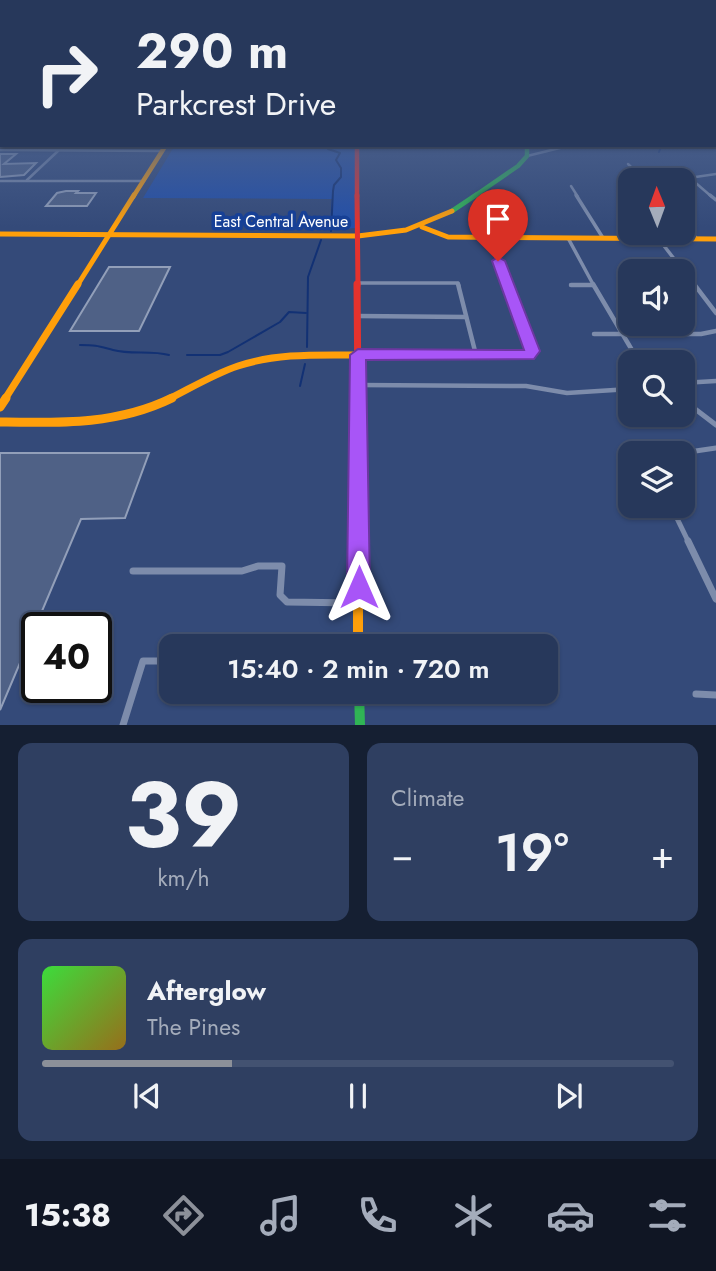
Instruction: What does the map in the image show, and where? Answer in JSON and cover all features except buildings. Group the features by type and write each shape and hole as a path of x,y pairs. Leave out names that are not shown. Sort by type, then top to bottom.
{"street":[{"path":"27,181 50,159"},
{"path":"0,407 158,159"},
{"path":"358,159 358,634"},
{"name":"East Central Avenue","path":"0,234 390,234 432,223 519,166 525,159"},
{"path":"628,164 632,168"},
{"path":"695,176 716,174"},
{"path":"0,181 145,181"},
{"path":"695,182 716,200"},
{"path":"571,186 603,238"},
{"path":"432,223 437,234"},
{"path":"422,227 437,234 489,237 618,237"},
{"path":"0,422 74,422 116,418 153,407 220,374 258,360 285,356 522,356 532,351 489,237"},
{"path":"568,238 618,329"},
{"path":"696,239 716,239"},
{"path":"660,245 708,299 716,313"},
{"path":"358,283 458,283 476,356"},
{"path":"571,285 594,285"},
{"path":"708,299 716,299"},
{"path":"358,316 466,317"},
{"path":"695,334 716,331"},
{"path":"594,334 618,333"},
{"path":"695,382 716,381"},
{"path":"358,385 526,386 567,393 618,390"},
{"path":"695,409 716,425"},
{"path":"695,451 716,448"},
{"path":"677,518 716,599"},
{"path":"133,571 242,571 258,566 282,566 280,595 287,602 359,603"},
{"path":"123,725 143,661 159,661"},
{"path":"696,694 716,695"},
{"path":"359,704 360,725"}],"shaded area":[{"path":"167,159 355,159 355,228 329,230 332,199 143,198"}],"waterway":[{"path":"331,231 334,185 341,177 337,159"},
{"path":"307,347 308,277 321,240"},
{"path":"187,355 220,355 280,322 289,312 306,313"},
{"path":"80,345 169,355"},
{"path":"300,386 305,364"}],"traffic: fast":[{"path":"452,211 524,159"},
{"path":"359,704 360,725"}],"traffic: slow":[{"path":"0,407 157,159"},
{"path":"0,234 358,236 406,230 452,211"},
{"path":"422,227 448,237 716,239"},
{"path":"0,422 97,421 142,411 222,372 251,362 296,356 358,355"},
{"path":"358,424 358,634"}],"traffic: jam":[{"path":"357,159 358,424"}],"route":[{"path":"359,587 358,355 528,355 532,351 498,261"}]}
